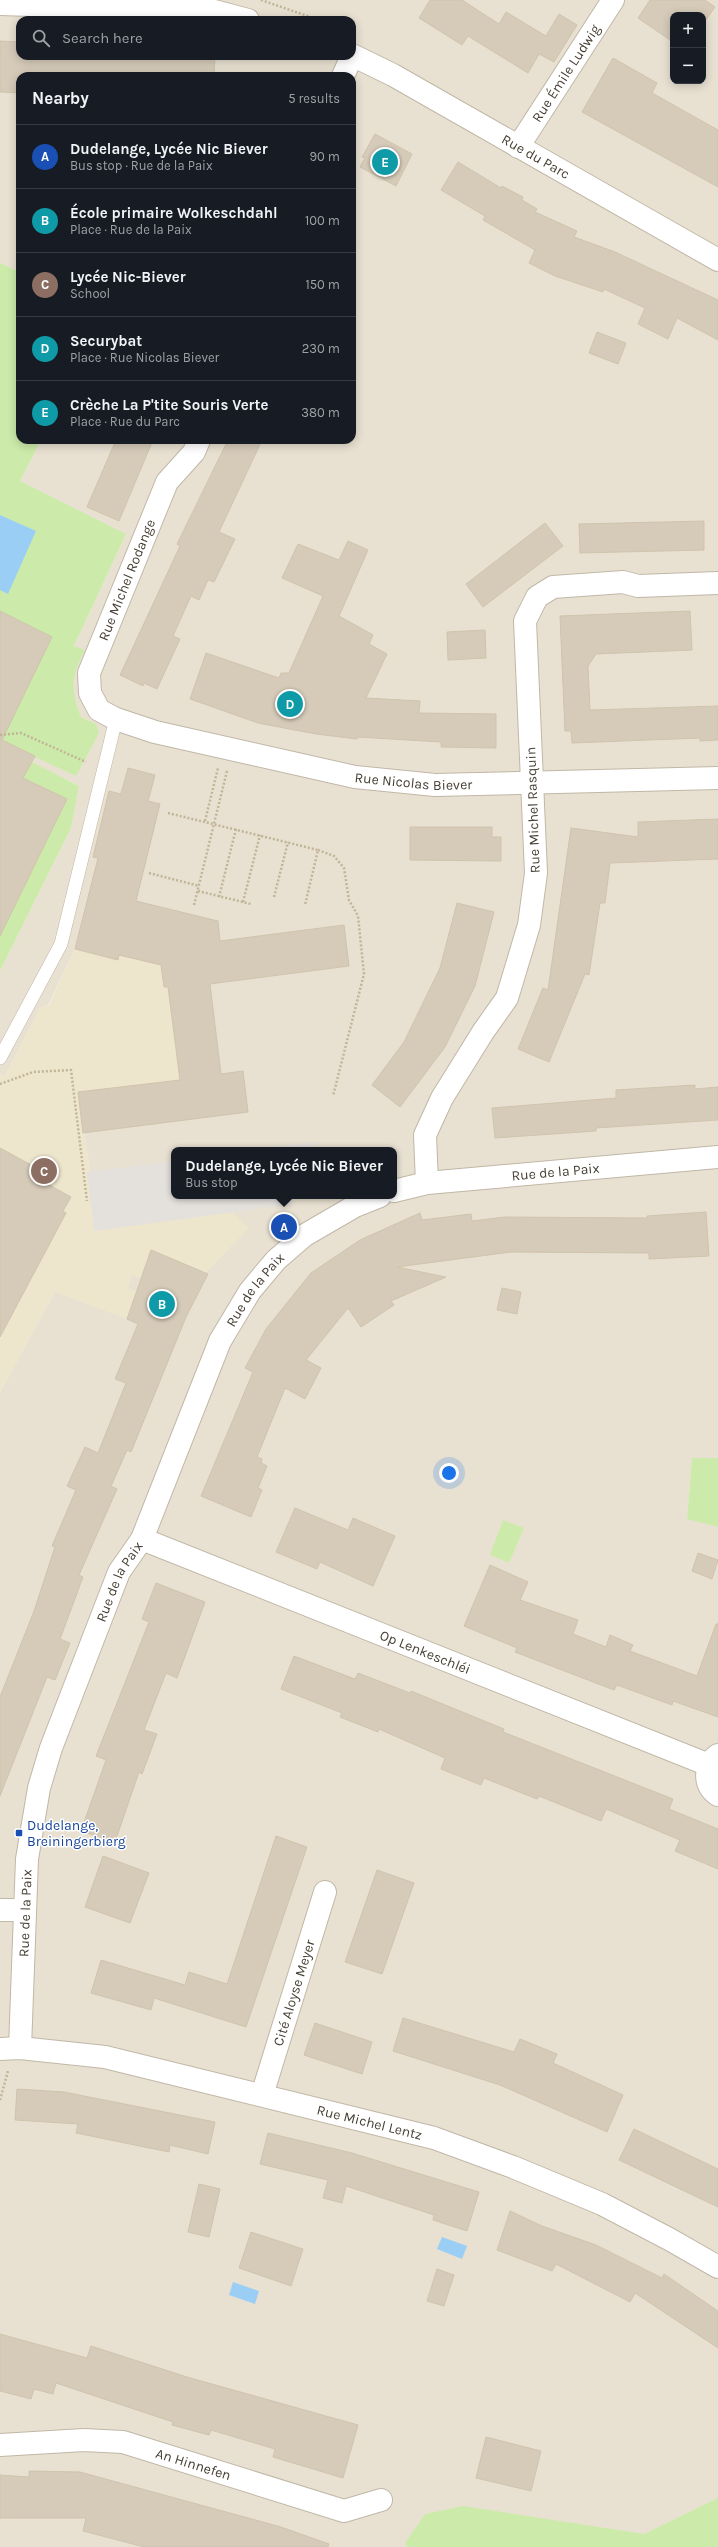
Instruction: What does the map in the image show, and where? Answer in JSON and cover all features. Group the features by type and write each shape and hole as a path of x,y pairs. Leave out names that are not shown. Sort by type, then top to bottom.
{"street":[{"name":"Rue Émile Ludwig","path":"518,147 613,0"},
{"path":"0,4 139,4 214,11 233,16"},
{"name":"Rue du Parc","path":"356,57 393,75 718,260"},
{"path":"345,72 350,60"},
{"name":"Rue Michel Rodange","path":"116,719 99,710 90,693 89,673 168,482 194,452 197,444"},
{"name":"Rue Michel Rasquin","path":"427,1183 425,1135 442,1098 482,1032 508,998 529,925 536,873 525,621 537,597 553,587 576,584 623,582 638,586 718,583"},
{"name":"Rue Nicolas Biever","path":"116,719 155,732 355,777 435,785 532,784 718,778"},
{"name":"Rue de la Paix","path":"397,1190 427,1183 718,1157"},
{"name":"Rue de la Paix","path":"10,2048 24,1910 27,1859 39,1788 51,1748 119,1572 142,1540 220,1341 250,1291 276,1260 305,1235 355,1206 372,1199"},
{"name":"Op Lenkeschléi","path":"142,1540 713,1760 707,1780 710,1788 718,1795"},
{"name":"Cité Aloyse Meyer","path":"262,2095 326,1892"},
{"path":"0,1910 24,1910"},
{"name":"Rue Michel Lentz","path":"10,2048 105,2057 434,2138 513,2167 602,2204 669,2238 718,2267"},
{"name":"An Hinnefen","path":"0,2444 84,2440 123,2442 344,2511 381,2500"}],"lane":[{"path":"0,1058 61,944 116,719"}],"path":[{"path":"260,0 307,16"},
{"path":"0,736 20,733 84,761"},
{"path":"205,822 219,763"},
{"path":"194,905 229,765"},
{"path":"168,813 318,850 334,856 344,868 349,900 358,916 364,974 333,1096"},
{"path":"219,896 236,829"},
{"path":"243,902 260,835"},
{"path":"274,897 288,842"},
{"path":"305,905 318,850"},
{"path":"149,873 199,886"},
{"path":"198,891 251,904"},
{"path":"0,1084 33,1072 71,1070 87,1201"},
{"path":"0,2100 8,2070 10,2048"}],"shaded area":[{"path":"0,0 718,0 718,1458 692,1458 687,1518 718,1527 718,2547 0,2547 0,1392 55,1292 87,1172 90,1170 78,1092 180,1079 167,987 164,987 119,955 118,960 75,949 48,1005 40,1008 5,1076 0,1074 0,971 71,828 79,786 31,762 35,756 96,724 81,717 72,694 75,669 84,651 74,646 126,534 20,481 39,444 356,444 356,72 16,72 16,270 0,263"},
{"path":"75,949 118,960 119,955 161,965 164,987 168,987 180,1080 78,1092 90,1170 87,1173 95,1231 232,1212 249,1228 206,1273 151,1250 142,1279 132,1275 128,1288 137,1292 127,1319 55,1292 0,1392 0,1074 5,1076 40,1008 49,1005"},
{"path":"313,1142 314,1147 276,1147"},
{"path":"171,1161 171,1199 291,1199 292,1204 94,1231 87,1172"}],"green space":[{"path":"0,263 16,270 16,444 39,444 20,481 126,534 74,646 85,650 77,668 74,683 77,707 81,717 96,724 99,733 76,776 35,757 32,762 79,786 71,828 0,971"},
{"path":"692,1458 718,1458 718,1527 687,1519"},
{"path":"503,1520 524,1528 509,1563 490,1555"},
{"path":"718,2498 718,2547 407,2547 405,2543 425,2514 463,2506 644,2534"}],"water":[{"path":"0,515 36,531 8,594 0,590"},
{"path":"442,2237 467,2246 462,2259 437,2249"},
{"path":"233,2282 259,2291 255,2304 229,2295"}],"building":[{"path":"430,0 462,0 499,24 506,12 546,36 559,14 577,25 554,62 539,54 528,73 468,36 462,45 419,18"},
{"path":"650,0 705,0 715,7 706,20 706,12 670,12 670,40 638,18"},
{"path":"0,41 16,42 16,60 215,60 214,72 16,72 16,93 0,92"},
{"path":"613,58 657,83 652,93 718,130 718,187 582,112"},
{"path":"375,134 412,154 396,186 360,167 365,158 362,157"},
{"path":"458,162 501,188 502,186 523,197 522,200 537,209 535,212 577,231 574,237 615,252 718,300 718,340 677,318 668,339 638,324 645,308 604,289 603,292 555,276 529,263 535,250 483,220 485,216 441,190"},
{"path":"597,332 626,343 618,364 589,353"},
{"path":"114,444 151,444 119,521 87,507"},
{"path":"226,444 260,444 219,532 235,539 214,582 208,580 199,600 191,596 173,636 180,639 157,689 144,683 143,686 120,675 180,546 177,544"},
{"path":"704,521 704,550 580,553 579,524"},
{"path":"545,523 563,546 483,607 466,584"},
{"path":"348,541 368,550 339,616 373,635 369,644 387,654 366,698 420,701 419,713 496,714 496,748 441,747 441,742 358,737 357,739 316,734 258,723 190,699 206,653 279,678 281,673 289,673 323,596 282,578 298,544 339,560"},
{"path":"0,611 52,637 2,740 35,756 23,778 67,799 0,936"},
{"path":"690,611 692,650 596,654 588,666 590,710 718,706 718,740 700,741 700,738 572,743 571,731 565,731 560,616"},
{"path":"485,630 486,658 448,660 447,632"},
{"path":"128,768 155,775 148,801 160,804 136,901 218,921 220,941 344,925 349,966 210,984 221,1074 243,1071 248,1112 83,1133 78,1092 180,1080 168,987 164,987 161,965 119,955 118,960 75,949 98,858 93,857 109,791 121,794"},
{"path":"718,819 718,859 610,863 605,903 600,903 589,975 585,974 549,1062 518,1049 543,988 548,990 571,828 638,837 638,822"},
{"path":"410,827 492,827 492,837 501,837 501,861 410,860"},
{"path":"457,903 494,912 475,986 445,1047 400,1107 372,1085 404,1042 440,968"},
{"path":"695,1085 695,1089 718,1087 718,1120 596,1128 596,1131 495,1138 492,1108 616,1098 616,1090"},
{"path":"0,1148 35,1167 31,1175 71,1197 63,1211 66,1213 0,1337"},
{"path":"706,1212 709,1256 649,1259 649,1253 511,1252 397,1267 446,1277 391,1301 394,1305 361,1327 348,1308 306,1360 321,1368 305,1399 285,1388 257,1457 262,1459 261,1463 267,1466 258,1488 262,1490 251,1517 201,1496 253,1372 245,1368 266,1329 311,1273 360,1240 420,1213 422,1220 471,1214 472,1221 505,1217 647,1218 647,1216"},
{"path":"151,1250 208,1274 186,1317 131,1452 127,1450 111,1486 117,1489 79,1575 83,1577 60,1639 70,1643 55,1680 47,1677 0,1796 0,1697 34,1611 55,1547 52,1546 76,1490 67,1486 85,1447 98,1453 126,1383 115,1379 138,1324 127,1319"},
{"path":"502,1288 521,1292 517,1314 497,1310"},
{"path":"295,1508 348,1530 353,1518 395,1536 373,1586 320,1562 317,1569 276,1552"},
{"path":"698,1553 718,1560 712,1579 692,1571"},
{"path":"490,1565 528,1582 520,1600 578,1620 573,1634 606,1647 610,1635 633,1645 630,1651 697,1676 716,1624 718,1624 718,1717 673,1701 672,1705 617,1685 614,1690 515,1652 517,1648 464,1626"},
{"path":"156,1583 205,1602 177,1678 166,1673 144,1730 157,1734 142,1774 139,1772 115,1842 81,1831 106,1760 96,1756 149,1622 142,1619"},
{"path":"294,1656 355,1679 358,1673 410,1693 411,1691 504,1729 503,1732 673,1799 669,1809 718,1829 718,1869 675,1851 680,1840 606,1809 601,1821 539,1796 537,1799 484,1778 481,1785 441,1769 445,1758 379,1729 378,1732 340,1717 342,1713 281,1689"},
{"path":"276,1836 307,1847 246,2027 154,1998 151,2010 91,1993 101,1960 185,1985 189,1972 227,1984"},
{"path":"103,1856 149,1873 130,1923 85,1907"},
{"path":"377,1870 414,1883 382,1974 345,1962"},
{"path":"403,2018 514,2052 520,2039 557,2054 553,2063 623,2095 607,2132 500,2085 393,2051"},
{"path":"315,2023 372,2042 362,2074 304,2055"},
{"path":"17,2089 64,2092 215,2122 208,2154 170,2145 169,2152 76,2133 78,2124 15,2120"},
{"path":"634,2129 718,2169 718,2207 619,2160"},
{"path":"268,2133 352,2153 479,2192 467,2231 433,2220 434,2215 346,2186 342,2203 323,2198 328,2180 260,2164"},
{"path":"199,2184 220,2189 209,2237 188,2232"},
{"path":"510,2211 542,2226 596,2245 662,2278 664,2274 718,2311 718,2348 635,2293 630,2302 556,2264 552,2271 497,2250"},
{"path":"251,2232 303,2249 291,2286 239,2268"},
{"path":"437,2269 454,2275 444,2306 427,2301"},
{"path":"0,2334 87,2358 91,2346 187,2377 358,2425 343,2478 273,2457 275,2449 211,2430 209,2435 172,2425 173,2422 56,2383 53,2394 34,2389 31,2399 0,2391"},
{"path":"486,2437 541,2451 531,2491 476,2478"},
{"path":"29,2471 80,2472 281,2527 329,2544 328,2547 144,2547 83,2531 86,2518 0,2518 0,2475 29,2477"}],"place":[{"name":"Crèche La P'tite Souris Verte","path":"385,162"},
{"name":"Securybat","path":"290,704"},
{"name":"Lycée Nic-Biever","path":"44,1171"},
{"name":"Dudelange, Lycée Nic Biever","path":"284,1227"},
{"name":"École primaire Wolkeschdahl","path":"162,1304"},
{"name":"Dudelange, Breiningerbierg","path":"19,1833"}]}
